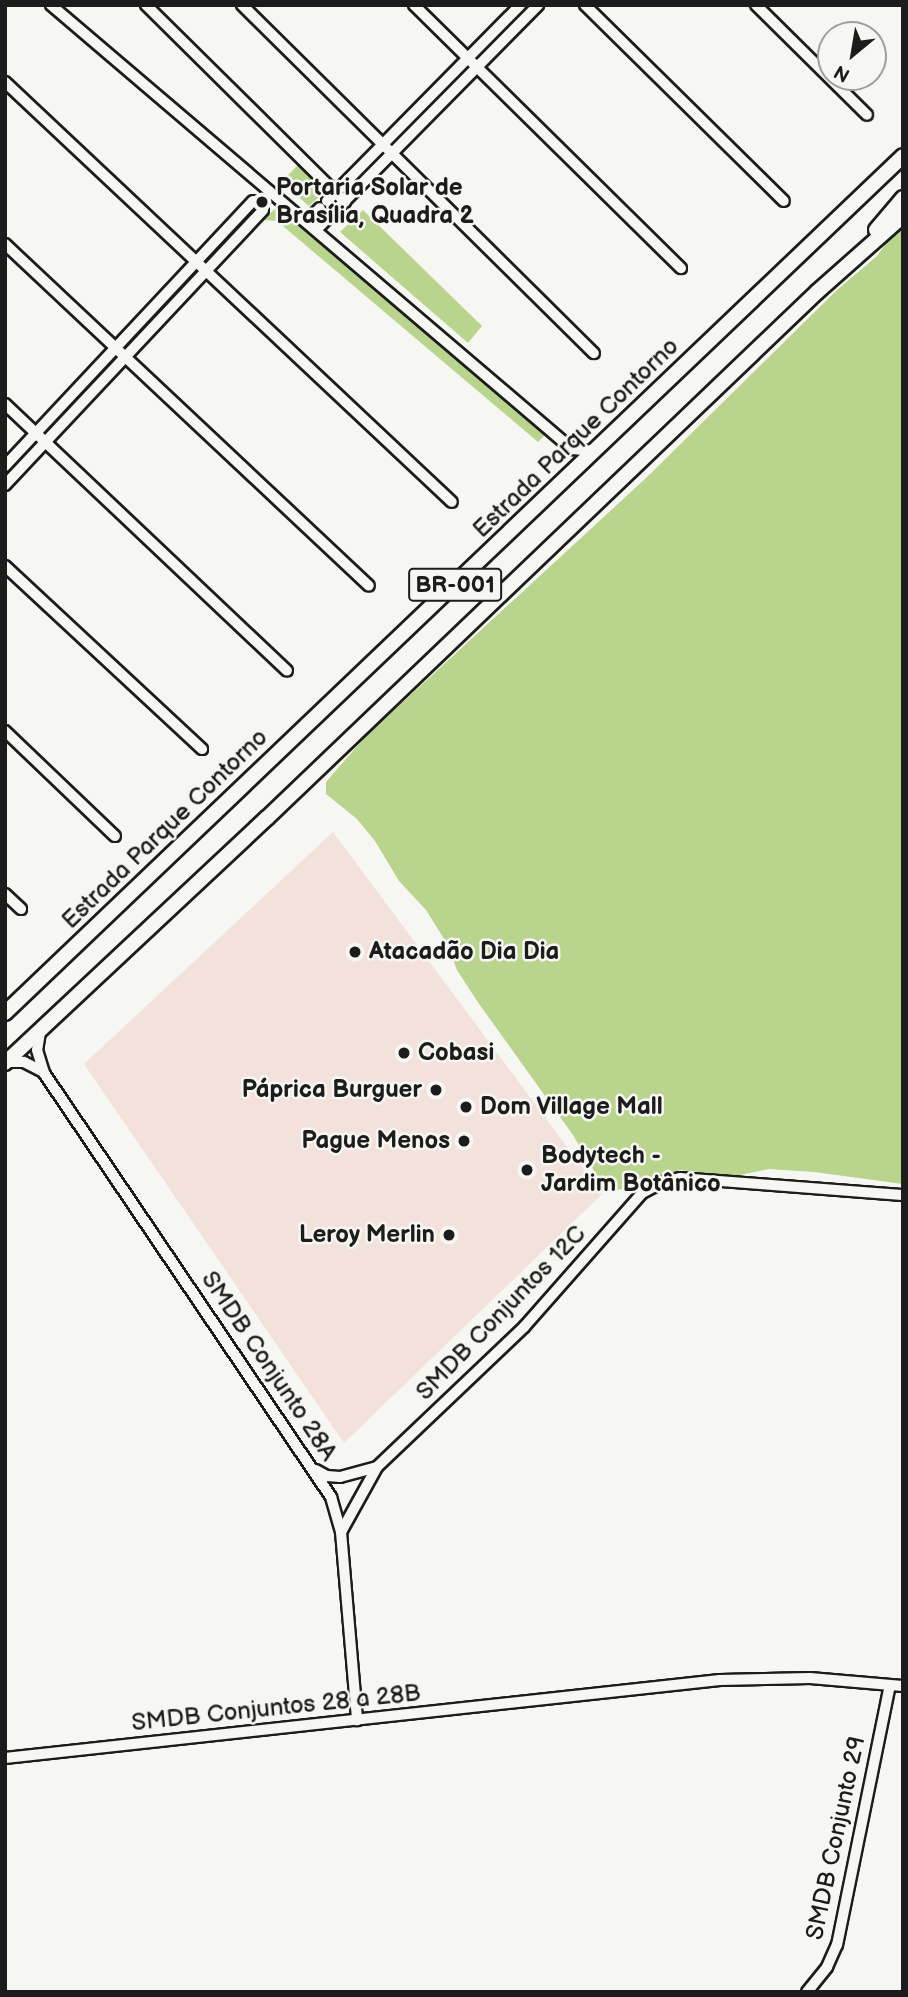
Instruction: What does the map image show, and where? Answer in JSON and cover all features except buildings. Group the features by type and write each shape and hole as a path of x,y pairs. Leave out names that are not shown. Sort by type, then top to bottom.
{"highway":[{"name":"Estrada Parque Contorno","path":"5,1013 903,156"},
{"path":"809,247 903,168"},
{"path":"846,266 903,198"},
{"name":"BR-001","path":"6,1062 846,266 903,216"}],"street":[{"path":"51,5 267,206 307,221 572,449 577,468"},
{"path":"146,5 345,202"},
{"path":"243,5 594,353"},
{"path":"414,5 681,268"},
{"path":"307,221 520,5"},
{"path":"317,229 538,5"},
{"path":"586,5 784,201"},
{"path":"757,5 867,115"},
{"path":"5,82 452,502"},
{"path":"257,197 267,206"},
{"path":"5,466 257,197"},
{"path":"5,485 267,206"},
{"path":"322,206 331,215"},
{"path":"5,244 369,586"},
{"path":"5,404 287,671"},
{"path":"572,449 596,451"},
{"path":"5,566 202,749"},
{"path":"5,731 115,836"},
{"path":"5,894 21,909"},
{"path":"40,1032 37,1050 44,1073"},
{"path":"6,1062 23,1062 44,1073"},
{"name":"SMDB Conjunto 28A","path":"44,1073 331,1497 341,1532 357,1720"},
{"name":"SMDB Conjuntos 12C","path":"341,1532 377,1467 524,1327 642,1194 663,1182 681,1178 903,1195"},
{"name":"SMDB Conjuntos 12C","path":"310,1465 327,1476 340,1477 377,1467"},
{"name":"SMDB Conjuntos 28 a 28B","path":"5,1758 753,1677 903,1686"},
{"name":"SMDB Conjunto 29","path":"807,1992 827,1967 837,1945 890,1685"}],"shaded area":[{"path":"333,832 602,1194 344,1443 84,1064"}],"green space":[{"path":"299,164 326,190 309,206 281,182"},
{"path":"277,207 546,434 538,442 277,221 263,220"},
{"path":"363,210 482,326 468,343 340,232"},
{"path":"903,220 903,1184 769,1169 735,1176 680,1170 638,1186 611,1191 601,1183 573,1135 477,1001 457,970 446,942 426,910 399,881 375,841 357,819 326,794 326,782 365,737 646,478 837,290 877,256"}],"place":[{"name":"Portaria Solar de Brasília, Quadra 2","path":"262,202"},
{"name":"Atacadão Dia Dia","path":"355,952"},
{"name":"Cobasi","path":"404,1053"},
{"name":"Páprica Burguer","path":"436,1090"},
{"name":"Dom Village Mall","path":"466,1107"},
{"name":"Pague Menos","path":"464,1141"},
{"name":"Bodytech - Jardim Botânico","path":"527,1170"},
{"name":"Leroy Merlin","path":"449,1235"}]}
